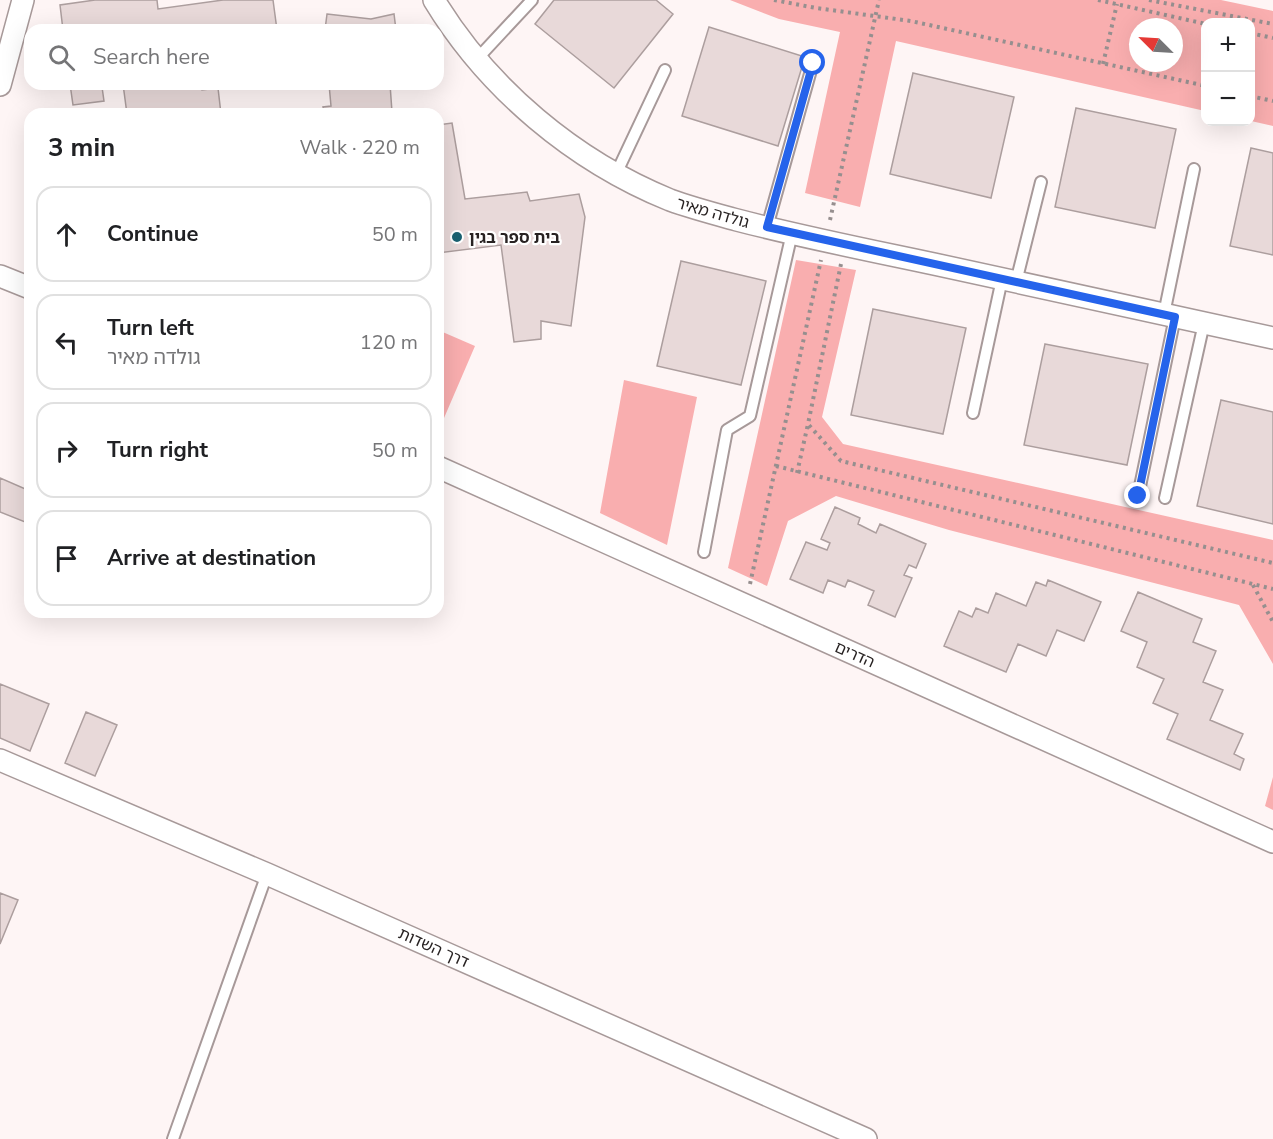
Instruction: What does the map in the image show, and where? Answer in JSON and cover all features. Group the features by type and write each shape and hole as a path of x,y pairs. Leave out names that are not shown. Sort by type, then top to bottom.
{"street":[{"path":"0,85 23,0"},
{"name":"גולדה מאיר","path":"434,0 477,59 524,108 557,136 616,174 672,200 792,233 1273,338"},
{"path":"0,276 24,286"},
{"name":"הדרים","path":"444,470 1273,842"},
{"name":"דרך השדות","path":"0,760 267,874 866,1139"}],"lane":[{"path":"477,59 532,0"},
{"path":"767,227 813,63"},
{"path":"616,174 665,70"},
{"path":"1138,496 1194,169"},
{"path":"973,412 1009,280 1041,182"},
{"path":"704,552 727,430 750,417 792,233"},
{"path":"1165,498 1204,323"},
{"path":"173,1139 267,874"}],"path":[{"path":"774,0 922,23 1201,85"},
{"path":"797,473 808,423 836,243 879,0"},
{"path":"1098,0 1201,23"},
{"path":"1149,0 1273,24"},
{"path":"1103,64 1117,4"},
{"path":"1255,34 1273,38"},
{"path":"1255,97 1273,101"},
{"path":"745,605 776,466 836,243"},
{"path":"808,423 841,461 1273,563"},
{"path":"776,466 1273,589"},
{"path":"1252,584 1273,622"}],"shaded area":[{"path":"730,0 1221,0 1273,11 1273,126 1255,122 1255,18 1201,18 1201,110 896,41 860,207 805,193 840,32 779,19"},
{"path":"796,260 856,270 822,417 843,444 1273,540 1273,664 1239,605 949,530 836,496 788,521 767,586 728,568"},
{"path":"444,333 475,346 444,418"},
{"path":"624,380 697,397 667,545 600,513"},
{"path":"1273,777 1273,810 1265,806"}],"building":[{"path":"95,0 157,0 158,9 223,0 273,0 276,24 62,24 60,5"},
{"path":"554,0 656,0 673,14 614,88 535,24"},
{"path":"327,14 371,19 394,14 395,24 326,24"},
{"path":"709,27 805,57 778,146 682,116"},
{"path":"913,73 1014,97 991,198 890,174"},
{"path":"71,90 102,90 104,101 73,105"},
{"path":"124,90 218,90 220,108 126,108"},
{"path":"330,90 390,90 392,108 323,107 331,106"},
{"path":"1076,108 1176,129 1155,228 1055,207"},
{"path":"452,123 465,199 527,192 530,201 579,194 585,217 571,326 541,321 541,339 514,342 501,245 444,252 444,124"},
{"path":"1251,148 1273,153 1273,255 1230,246"},
{"path":"681,261 766,281 741,385 657,366"},
{"path":"873,309 966,328 943,434 851,415"},
{"path":"1045,344 1148,364 1127,465 1024,445"},
{"path":"1221,400 1273,412 1273,524 1197,506"},
{"path":"0,478 24,488 24,522 0,512"},
{"path":"835,507 860,518 858,524 876,533 880,524 926,544 916,568 909,565 904,575 912,578 895,617 868,605 874,591 848,580 845,587 828,580 823,593 790,579 806,542 827,550 830,543 821,539"},
{"path":"1048,580 1101,602 1084,641 1057,630 1046,656 1018,644 1006,672 944,646 959,611 972,617 976,608 988,613 996,593 1026,606 1036,582 1046,586"},
{"path":"1138,592 1202,619 1193,642 1216,651 1203,682 1223,690 1210,720 1243,734 1234,754 1244,759 1240,770 1167,739 1178,714 1153,703 1164,679 1137,667 1147,642 1121,631"},
{"path":"0,684 49,704 30,751 0,738"},
{"path":"86,712 117,725 95,776 65,763"},
{"path":"0,893 18,900 0,944"}],"place":[{"name":"בית ספר בגין","path":"457,237"}],"route":[{"path":"813,63 767,227 1175,317 1138,496"}]}
